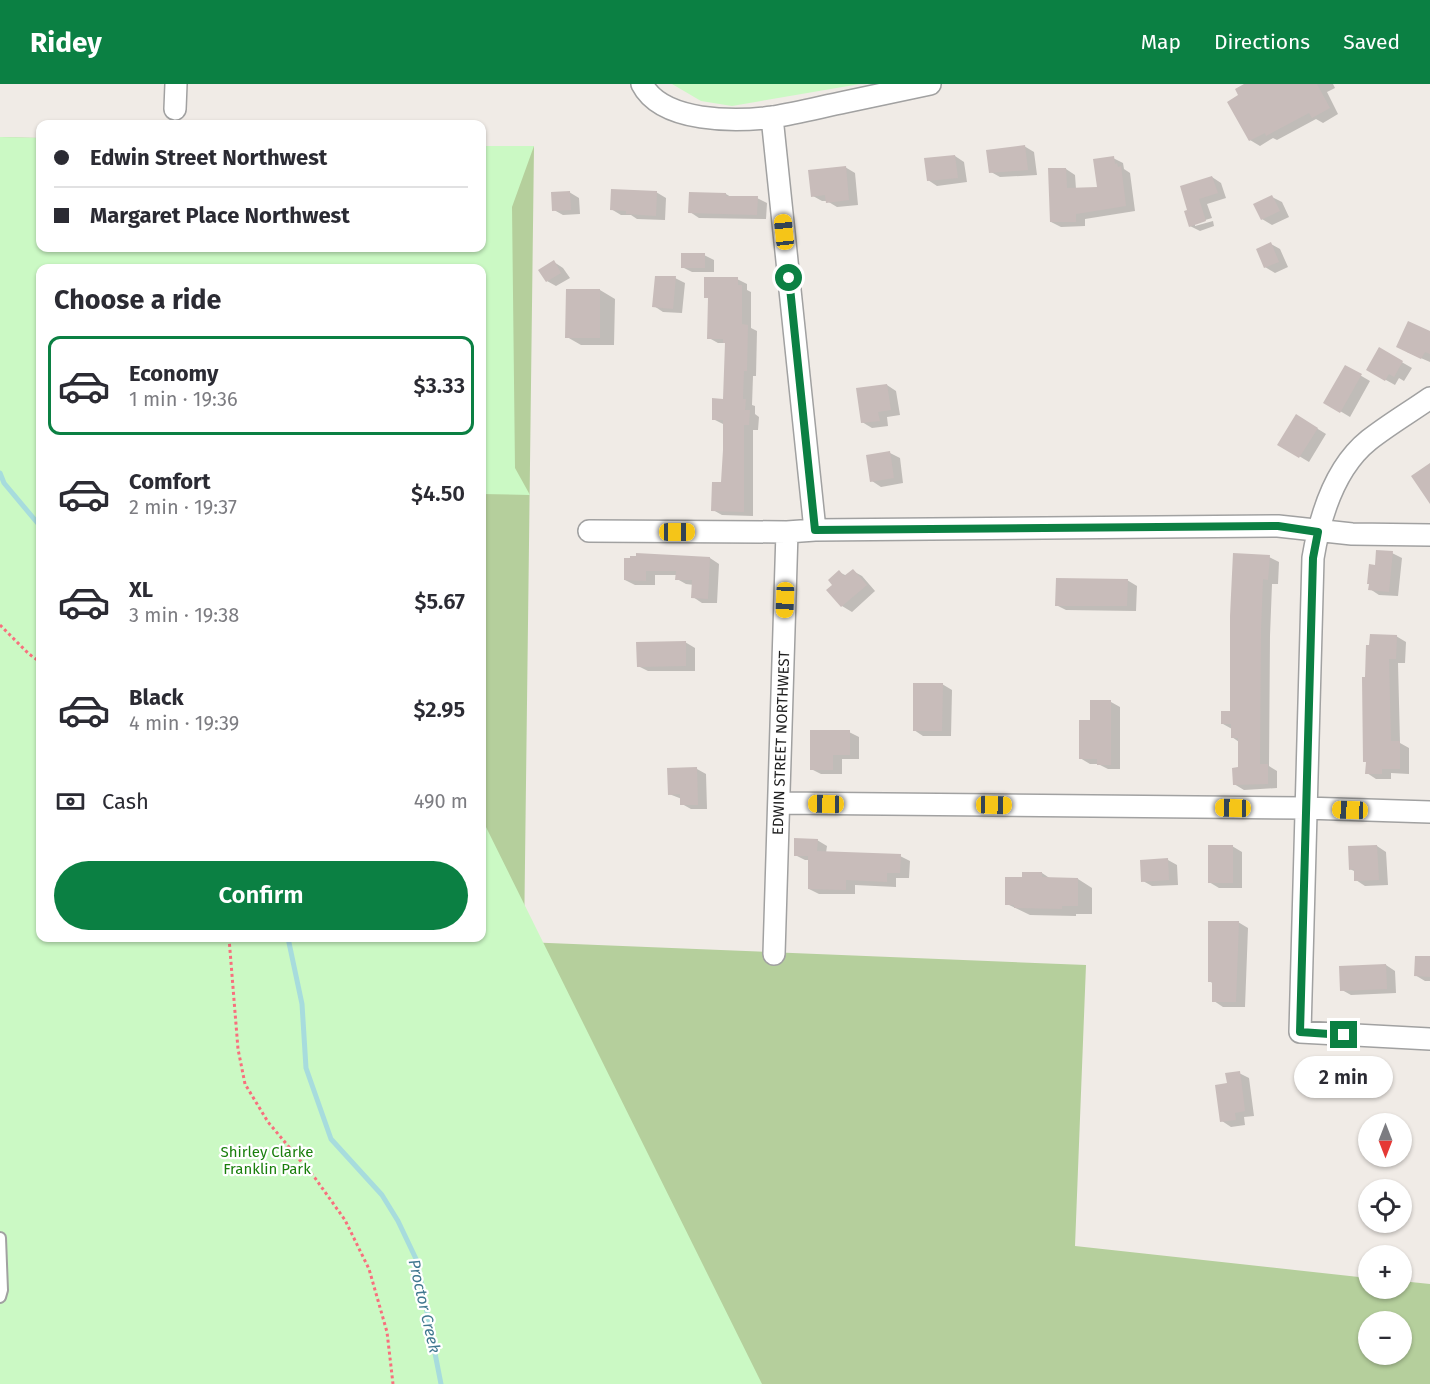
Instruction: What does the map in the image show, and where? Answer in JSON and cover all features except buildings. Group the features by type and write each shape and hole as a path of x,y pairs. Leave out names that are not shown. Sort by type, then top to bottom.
{"street":[{"path":"175,109 176,84"},
{"path":"642,84 655,100 669,109 686,114 722,118 772,117 930,84"},
{"path":"772,117 815,530"},
{"path":"1430,398 1367,441 1338,476 1318,532 1313,558 1300,1032 1430,1039"},
{"path":"589,531 787,532 1278,526 1318,532 1430,535"},
{"name":"EDWIN STREET NORTHWEST","path":"774,954 787,532"},
{"path":"779,803 1305,808 1430,812"}],"lane":[{"path":"0,1238 2,1290 0,1298"}],"path":[{"path":"0,625 36,659"},
{"path":"229,942 238,1049 244,1084 268,1122 315,1178 345,1220 369,1269 387,1332 393,1384"}],"green space":[{"path":"672,84 860,84 732,106 701,101"},
{"path":"0,137 36,138 36,252 486,252 486,146 534,146 524,942 1086,965 1075,1246 1358,1277 1358,1299 1412,1299 1412,1282 1430,1284 1430,1384 329,1384 481,942 486,942 486,264 39,264"},
{"name":"Shirley Clarke Franklin Park","path":"0,137 36,138 36,252 486,252 486,146 534,146 512,207 515,468 530,495 486,494 486,264 36,264 36,942 486,942 486,827 762,1384 0,1384"}],"waterway":[{"name":"Proctor Creek","path":"0,473 4,483 36,521"},
{"name":"Proctor Creek","path":"289,942 302,1004 306,1068 331,1139 382,1195 398,1221 417,1261 441,1384"}],"route":[{"path":"789,278 815,530 1278,526 1318,532 1313,558 1300,1032 1344,1035"}]}
